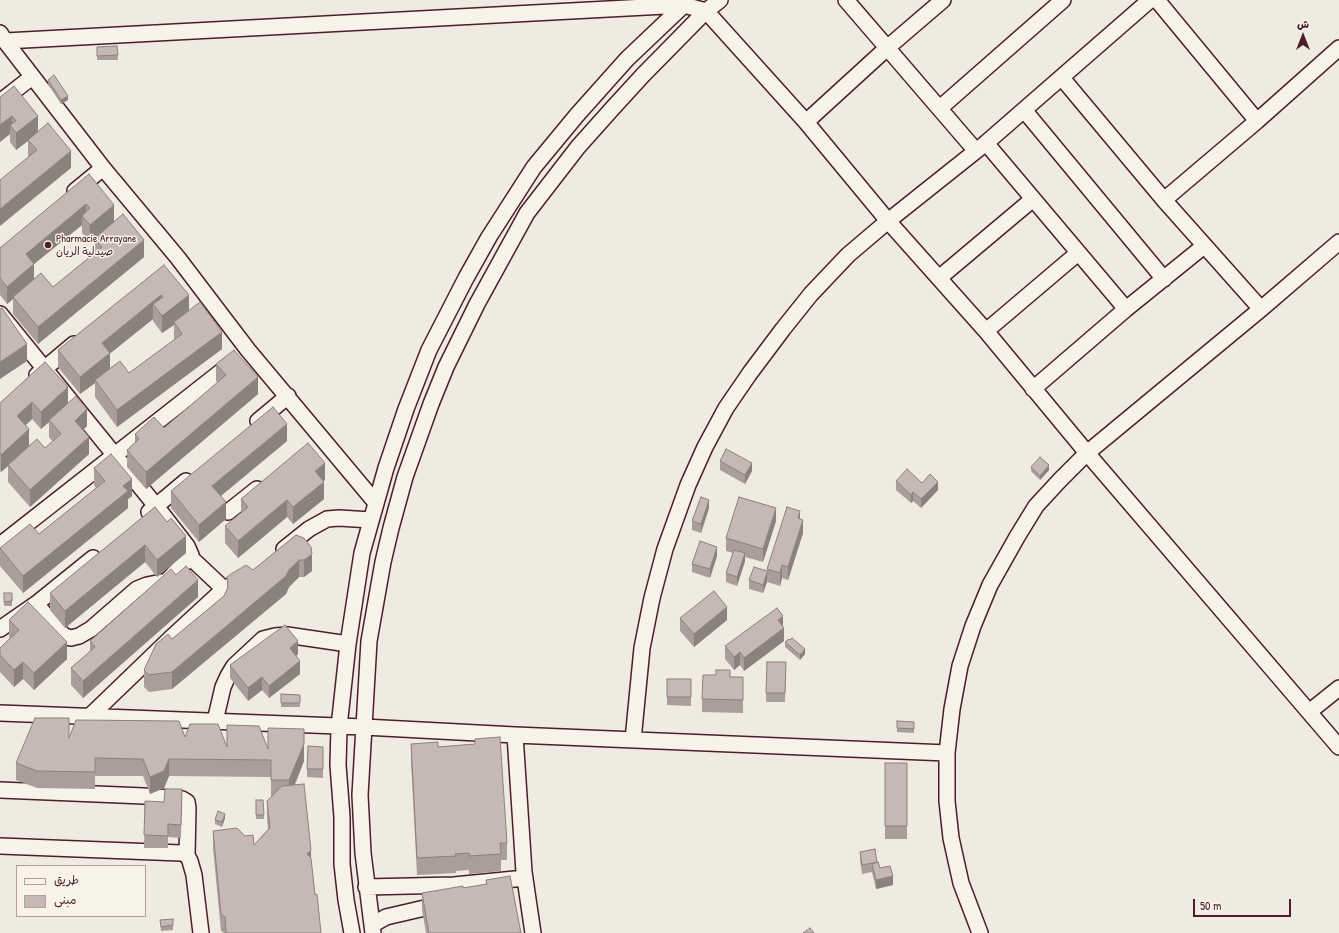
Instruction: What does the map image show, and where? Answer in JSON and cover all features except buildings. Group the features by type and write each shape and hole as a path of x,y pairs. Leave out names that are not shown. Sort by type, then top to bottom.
{"street":[{"path":"373,929 366,887 361,802 369,641 383,562 405,477 431,404 446,367 477,304 527,214 578,148 643,74 707,6 720,0"},
{"path":"846,0 940,108 1033,199 1126,309"},
{"path":"806,122 887,48 943,0"},
{"path":"940,108 1063,0"},
{"path":"1157,0 1257,121"},
{"path":"352,933 346,900 342,864 342,818 338,765 339,727 348,644 362,553 386,468 406,409 430,350 489,237 534,167 627,58 686,2"},
{"path":"3,37 269,26 686,2 707,6 888,221 986,331 1087,454 1339,747"},
{"path":"633,740 642,648 652,598 665,549 688,485 704,447 726,408 750,373 812,294 848,256 888,221 981,147 1062,78 1140,3"},
{"path":"3,37 32,77 103,168 178,258 248,350 288,396 376,504"},
{"path":"1164,200 1257,121 1339,48"},
{"path":"0,102 32,77"},
{"path":"1062,78 1164,200 1261,309"},
{"path":"1024,110 1164,279"},
{"path":"67,197 103,168"},
{"path":"939,278 1033,199"},
{"path":"980,933 961,883 950,838 947,802 947,753 952,709 960,666 973,626 990,585 1036,506 1060,480 1087,454 1339,242"},
{"path":"1033,389 1126,309 1204,246"},
{"path":"986,331 1078,253"},
{"path":"166,268 178,258"},
{"path":"0,314 156,506 189,550 191,554 190,557 224,589"},
{"path":"28,383 87,333"},
{"path":"0,545 248,350"},
{"path":"247,430 288,396"},
{"path":"309,448 321,438"},
{"path":"138,521 194,474"},
{"path":"228,512 265,483"},
{"path":"271,560 298,537 319,523 339,518 371,520"},
{"path":"0,629 36,604 102,550"},
{"path":"36,604 64,636 74,638 81,636 137,589 147,585 167,581 190,557"},
{"path":"89,717 224,589 255,574"},
{"path":"215,721 228,676 234,666 263,639 275,636 288,636 348,644"},
{"path":"1309,712 1339,688"},
{"path":"0,713 364,727 515,735 947,753"},
{"path":"515,735 520,822 526,884 533,933"},
{"path":"0,790 144,796 182,799 187,802 187,855 194,875 201,933"},
{"path":"0,846 181,852 187,855"},
{"path":"366,887 526,884"},
{"path":"482,896 526,884"},
{"path":"373,929 386,917 456,901 454,885"}],"place":[{"name":"Pharmacie Arrayane صيدلية الريان","path":"48,245"}]}
